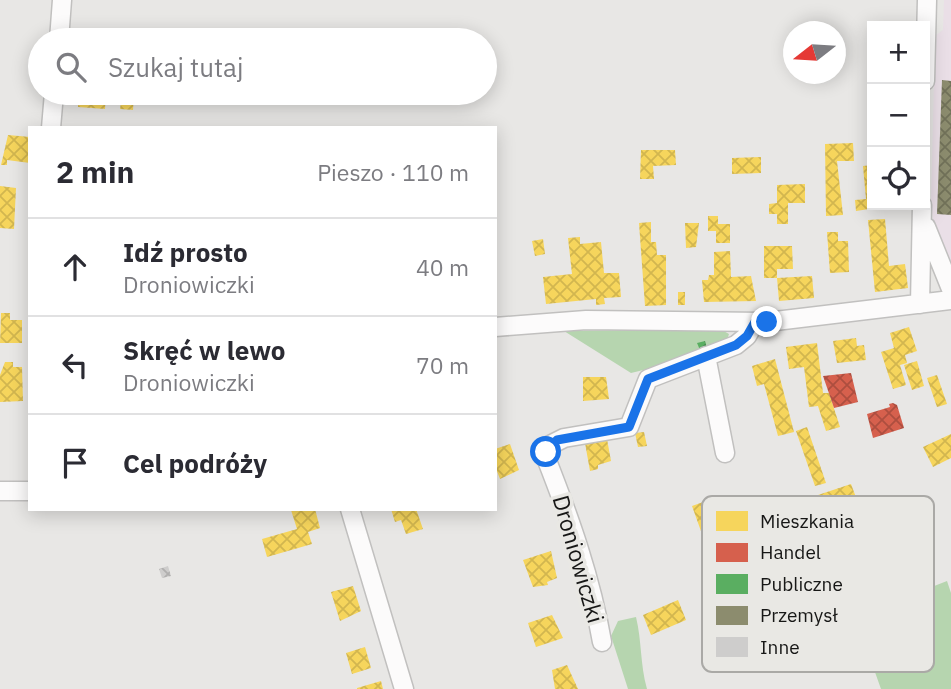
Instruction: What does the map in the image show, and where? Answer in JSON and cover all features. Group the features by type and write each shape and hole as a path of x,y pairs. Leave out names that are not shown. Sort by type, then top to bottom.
{"street":[{"path":"60,28 62,0"},
{"path":"926,21 927,0"},
{"path":"51,126 53,105"},
{"path":"920,304 922,210"},
{"path":"923,210 930,239 951,289"},
{"path":"497,327 576,320 755,322 951,300"},
{"name":"Droniowiczki","path":"602,642 582,554 546,452 557,440 629,427 648,379 736,345 747,336 755,322"},
{"path":"706,356 725,453"},
{"path":"0,491 28,491"},
{"path":"351,511 404,689"}],"shaded area":[{"path":"944,0 951,0 951,264 933,221 931,205 935,36 943,30"}],"green space":[{"path":"720,329 729,334 727,340 664,365 631,373 564,331"},
{"path":"947,581 951,593 951,689 881,689 875,672 934,672 934,586"},
{"path":"636,617 647,689 628,689 611,636 618,621"}],"building: Mieszkania":[{"path":"78,105 105,105 105,109"},
{"path":"121,105 133,105 133,110 120,109"},
{"path":"8,135 28,137 28,163 7,160 7,165 1,165"},
{"path":"853,143 854,161 837,161 843,215 826,216 825,144"},
{"path":"641,150 675,150 676,165 653,166 654,179 640,179"},
{"path":"761,157 761,173 732,174 732,158"},
{"path":"863,166 867,166 867,209 856,211 855,200 866,199"},
{"path":"805,184 805,203 788,203 788,224 777,224 777,214 769,214 769,204 777,203 777,185"},
{"path":"0,186 16,188 14,229 0,228"},
{"path":"708,216 718,216 718,224 730,224 730,243 716,243 716,231 708,231"},
{"path":"885,219 889,266 905,264 908,288 875,292 868,220"},
{"path":"651,222 651,242 656,242 657,255 666,255 666,305 645,306 639,223"},
{"path":"685,223 699,223 696,247 686,248"},
{"path":"827,232 838,232 838,241 848,241 849,272 830,273"},
{"path":"580,237 580,244 601,242 604,273 619,273 621,297 604,298 605,304 596,305 596,299 546,304 543,277 572,274 568,238"},
{"path":"543,239 545,254 535,256 532,241"},
{"path":"764,246 792,246 793,269 777,269 777,278 764,278"},
{"path":"730,251 731,277 751,276 756,301 704,302 702,280 708,280 709,275 714,275 714,252"},
{"path":"812,276 814,298 779,301 777,278"},
{"path":"678,292 685,292 685,305 678,305"},
{"path":"1,313 10,313 10,320 22,320 22,343 0,343"},
{"path":"909,327 917,351 905,355 907,363 900,365 906,385 893,389 881,352 894,348 890,333"},
{"path":"856,338 857,346 864,345 866,360 837,363 833,341"},
{"path":"817,343 823,393 829,393 840,427 826,431 818,406 809,407 804,367 789,369 786,347"},
{"path":"775,359 794,432 778,436 764,384 757,386 752,366"},
{"path":"917,361 924,386 912,390 904,365"},
{"path":"5,362 13,362 13,367 22,367 23,401 0,402 0,375"},
{"path":"937,375 947,404 937,407 927,378"},
{"path":"583,377 606,377 609,399 583,401"},
{"path":"807,427 826,483 815,486 796,431"},
{"path":"644,432 647,446 638,447 635,433"},
{"path":"951,434 951,458 933,467 923,447"},
{"path":"607,439 611,461 590,471 585,443"},
{"path":"510,444 519,470 500,479 497,471 497,448"},
{"path":"851,484 856,496 818,496"},
{"path":"702,502 702,534 692,506"},
{"path":"291,511 316,511 320,528 308,532 312,544 267,557 262,539 297,529"},
{"path":"392,511 417,511 423,529 406,534 401,520 395,522"},
{"path":"551,551 557,578 547,582 548,585 533,587 523,560"},
{"path":"353,586 361,611 340,621 331,592"},
{"path":"678,600 686,620 651,635 643,615"},
{"path":"552,615 563,638 536,647 528,623"},
{"path":"365,647 371,668 352,674 346,653"},
{"path":"567,665 578,689 555,689 552,670"},
{"path":"381,681 383,689 357,689 357,688"}],"building: Handel":[{"path":"851,373 858,402 834,408 823,376"},
{"path":"889,404 897,405 904,428 873,438 867,414 890,407"}],"building: Publiczne":[{"path":"705,341 707,348 700,350 697,343"}],"building: Przemysł":[{"path":"942,80 951,81 951,215 937,214"}],"building: Inne":[{"path":"168,566 171,576 162,578 159,569"}],"route":[{"path":"546,452 548,446 557,440 629,427 644,385 653,375 736,345 747,336 755,322 767,322"}]}
